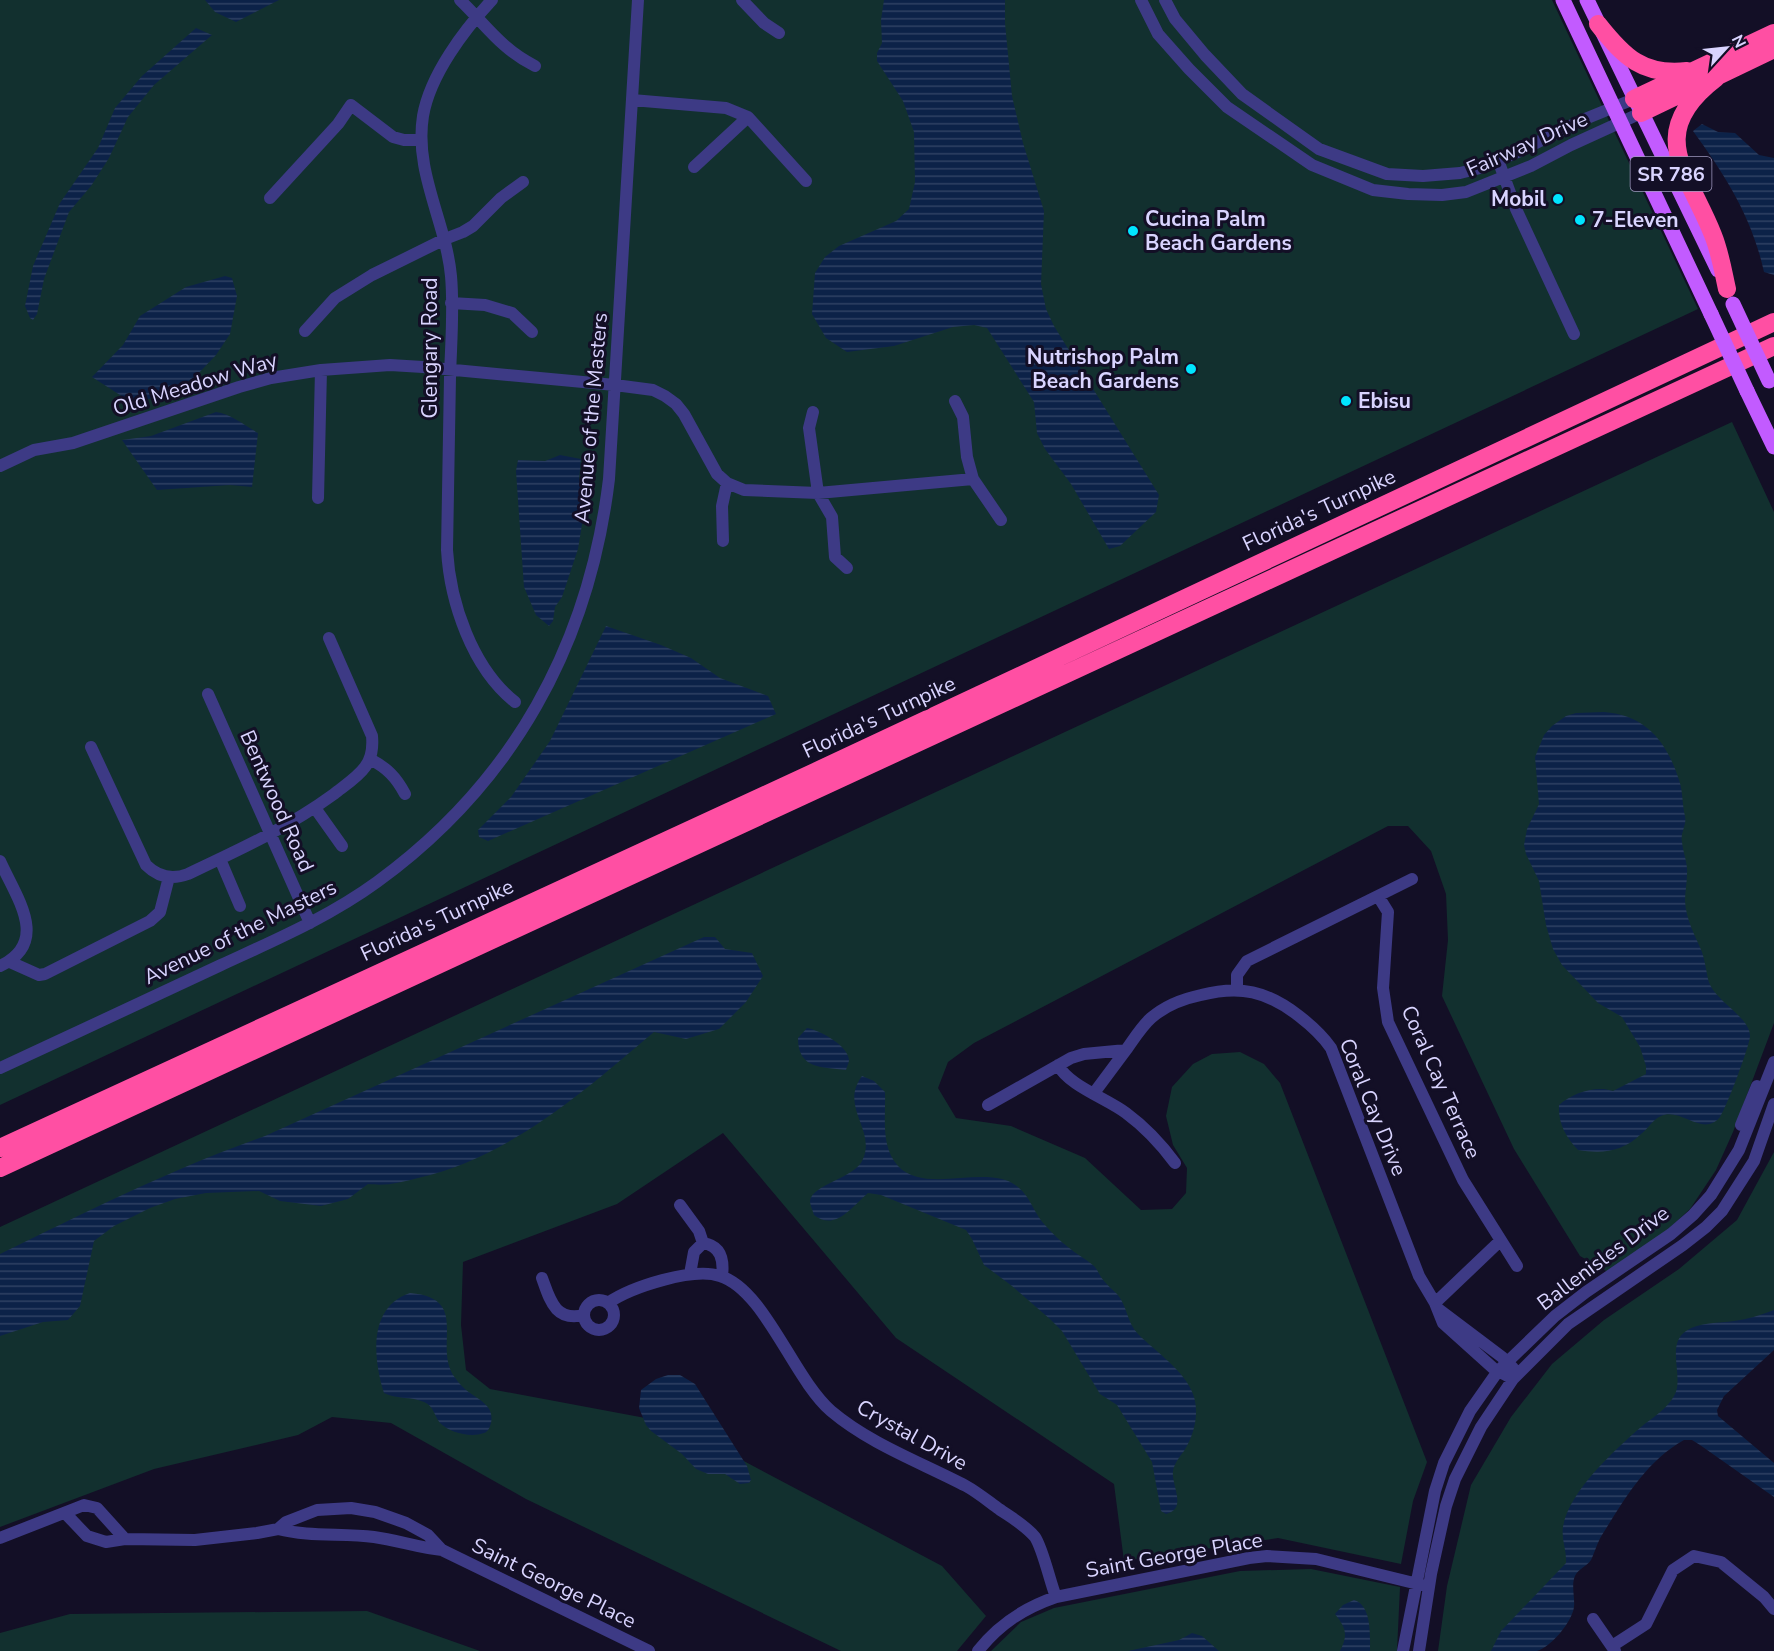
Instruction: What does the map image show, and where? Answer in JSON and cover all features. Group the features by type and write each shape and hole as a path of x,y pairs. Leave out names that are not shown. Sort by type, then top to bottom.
{"highway":[{"path":"1598,24 1619,50 1636,63 1668,73 1694,70"},
{"path":"1638,106 1694,70 1774,33"},
{"path":"1638,106 1716,78 1774,49"},
{"path":"1716,78 1693,97 1685,108 1678,125 1676,145 1680,165 1714,237 1730,296"},
{"name":"Florida's Turnpike","path":"0,1148 840,760 1774,322"},
{"name":"Florida's Turnpike","path":"0,1168 1774,346"}],"main road":[{"name":"SR 786","path":"1563,0 1774,447"},
{"name":"SR 786","path":"1587,0 1772,385"}],"street":[{"path":"460,0 477,16 487,30 518,58 535,66"},
{"name":"Glengary Road","path":"492,0 477,16 445,62 433,84 423,116 421,140 425,174 445,239 452,303 448,572 459,614 480,662 492,681 515,702"},
{"name":"Avenue of the Masters","path":"0,1068 310,923 376,883 440,830 494,770 533,713 568,644 586,594 604,513 609,479 638,0"},
{"path":"742,0 764,23 779,33"},
{"name":"Fairway Drive","path":"1142,0 1158,34 1227,107 1311,165 1373,190 1442,195 1467,192 1504,178 1620,123 1638,106"},
{"name":"Fairway Drive","path":"1165,0 1175,19 1242,94 1329,154 1387,174 1460,173 1498,160 1613,107 1638,106"},
{"path":"632,100 726,108 748,117 806,181"},
{"path":"270,198 338,124 351,105 393,137 404,140 421,140"},
{"path":"694,167 748,117"},
{"path":"1498,160 1516,209 1575,334"},
{"path":"305,331 335,298 356,284 473,226 501,198 523,182"},
{"path":"452,303 485,305 512,313 532,332"},
{"name":"Old Meadow Way","path":"2,462 34,450 73,443 271,378 321,370 390,366 450,369 653,390 676,404 684,414 713,468 727,483"},
{"path":"318,498 321,370"},
{"path":"955,401 963,417 967,457 973,479 1001,520"},
{"path":"813,412 809,428 818,493 832,516 835,556 847,568"},
{"path":"723,542 722,506 727,483 738,489 752,492 818,493 973,479"},
{"path":"91,747 142,860 156,873 170,877 181,876 220,859 271,835 315,808 361,771 370,759 373,743 370,730 328,638"},
{"name":"Bentwood Road","path":"208,694 310,923"},
{"path":"370,759 397,778 405,794"},
{"path":"315,808 342,846"},
{"path":"220,859 240,906"},
{"path":"0,861 25,915 28,928 24,947 5,964"},
{"path":"5,964 39,975 45,974 156,918 160,912 170,877"},
{"path":"1237,989 1237,975 1247,961 1412,879"},
{"name":"Coral Cay Terrace","path":"1378,896 1388,912 1383,988 1388,1022 1463,1180 1517,1266"},
{"name":"Coral Cay Drive","path":"1094,1093 1150,1019 1173,1003 1212,992 1237,989 1260,993 1282,1003 1315,1028 1331,1048 1419,1276 1436,1305 1516,1377"},
{"path":"988,1105 1077,1055 1126,1050"},
{"path":"1733,1159 1740,1128 1758,1084 1774,1055"},
{"name":"Ballenisles Drive","path":"1403,1651 1435,1491 1444,1463 1470,1411 1503,1366 1555,1316 1671,1234 1711,1195 1739,1150 1774,1062"},
{"path":"1058,1065 1063,1075 1126,1113 1146,1130 1175,1163"},
{"path":"1756,1110 1773,1114"},
{"name":"Ballenisles Drive","path":"1419,1651 1429,1587 1446,1506 1455,1479 1481,1427 1516,1377 1568,1324 1706,1227 1722,1211 1754,1161 1773,1114"},
{"path":"680,1205 699,1230 703,1243"},
{"path":"1436,1305 1500,1240"},
{"path":"690,1274 694,1252 703,1243"},
{"path":"608,1303 614,1312 610,1326 601,1330 591,1328 584,1315 587,1306 595,1301 608,1303 618,1297 676,1276 690,1274 722,1276 723,1265 719,1253 710,1244 703,1243"},
{"name":"Crystal Drive","path":"722,1276 735,1283 754,1300 809,1386 830,1410 871,1439 968,1488 1024,1526 1037,1540 1056,1597"},
{"path":"542,1278 551,1301 559,1311 571,1316 584,1315"},
{"path":"0,1538 78,1506 91,1505 101,1512 125,1539"},
{"name":"Saint George Place","path":"65,1513 81,1532 93,1539 106,1542 125,1539 195,1540 257,1533 278,1528 286,1522 317,1510 351,1508 367,1510 406,1523 428,1535 442,1550"},
{"name":"Saint George Place","path":"278,1528 298,1534 349,1535 442,1550 649,1651"},
{"name":"Saint George Place","path":"978,1651 986,1640 1010,1618 1038,1603 1056,1597 1249,1558 1267,1556 1316,1559 1429,1587"},
{"path":"1593,1618 1613,1648 1646,1624 1673,1570 1694,1556 1721,1562 1764,1597 1774,1609"}],"green space":[{"path":"0,0 1552,0 1698,309 0,1105"},
{"path":"1732,422 1774,512 1774,1023 1733,1132 1716,1170 1690,1209 1664,1233 1608,1272 1580,1256 1514,1149 1442,996 1448,940 1446,894 1431,851 1408,826 1388,826 974,1043 948,1062 938,1088 956,1118 1011,1126 1085,1158 1141,1210 1172,1209 1186,1193 1187,1168 1173,1145 1166,1116 1172,1087 1193,1064 1212,1054 1240,1052 1264,1064 1280,1083 1427,1462 1413,1501 1401,1564 1278,1538 1124,1561 1114,1484 896,1338 723,1133 617,1204 463,1262 461,1325 466,1370 490,1389 672,1423 942,1566 986,1616 957,1651 841,1651 526,1499 391,1423 332,1417 298,1435 154,1469 0,1527 0,1227"},
{"path":"1774,1152 1774,1330 1586,1535 1529,1651 1438,1651 1447,1586 1471,1485 1511,1417 1552,1364 1604,1320 1679,1269 1737,1220"},
{"path":"1311,1569 1400,1587 1397,1651 991,1651 1021,1622 1054,1608 1240,1571"},
{"path":"367,1611 480,1651 0,1651 0,1633 70,1614"}],"water":[{"path":"205,0 279,0 236,22 215,12"},
{"path":"884,0 1005,0 1012,96 1023,143 1044,211 1041,284 1046,309 1054,326 1159,495 1156,512 1120,546 1109,549 1071,484 1045,449 1037,433 1034,402 987,328 974,325 953,327 894,346 847,352 826,338 812,314 815,273 825,257 839,246 896,221 909,209 915,182 914,132 903,101 877,61 877,53 882,43 881,20"},
{"path":"196,28 212,35 154,85 128,117 109,158 91,186 69,212 44,279 37,314 33,320 25,306 33,266 60,203 98,148 115,108 142,76"},
{"path":"1702,124 1718,132 1735,133 1759,155 1774,158 1774,275 1764,272 1752,233 1736,197 1693,131"},
{"path":"225,276 232,278 237,296 230,334 216,355 196,376 176,390 134,404 92,377 123,345 140,316 186,287"},
{"path":"216,412 232,417 258,433 252,487 230,485 157,490 122,440 151,436"},
{"path":"560,455 581,459 579,479 586,500 578,549 562,597 555,607 553,621 549,626 536,615 524,587 516,471 518,460 545,461"},
{"path":"606,626 661,645 691,658 720,678 768,696 776,714 488,841 479,837 478,830 511,797 550,741"},
{"path":"1576,713 1619,714 1643,725 1661,743 1674,766 1680,784 1685,819 1682,839 1687,870 1685,901 1687,915 1702,952 1711,987 1744,1022 1750,1036 1727,1102 1720,1117 1713,1123 1699,1124 1669,1114 1655,1119 1644,1132 1627,1145 1595,1152 1578,1150 1570,1140 1561,1124 1559,1105 1584,1091 1606,1089 1613,1091 1646,1074 1646,1066 1640,1047 1622,1017 1598,1003 1562,965 1553,949 1546,925 1539,881 1524,845 1527,829 1539,804 1535,757 1544,735 1566,716"},
{"path":"704,937 715,937 725,949 752,953 763,976 746,1002 719,1029 686,1039 654,1032 544,1120 484,1155 452,1168 399,1183 368,1184 348,1199 321,1206 280,1201 259,1191 206,1193 175,1199 150,1208 114,1226 94,1241 80,1306 68,1320 43,1322 0,1336 0,1254 130,1191 196,1162 265,1136"},
{"path":"807,1028 825,1035 844,1049 849,1060 846,1070 820,1067 802,1056 798,1038"},
{"path":"862,1076 874,1081 885,1092 886,1140 892,1158 898,1166 909,1174 922,1178 985,1177 999,1179 1018,1187 1056,1237 1094,1266 1123,1303 1134,1330 1169,1362 1189,1385 1195,1401 1195,1424 1191,1438 1174,1468 1177,1502 1173,1511 1166,1514 1161,1511 1152,1462 1117,1405 1100,1394 1062,1331 1012,1286 984,1265 966,1230 881,1195 868,1193 850,1210 836,1219 829,1221 814,1215 810,1201 813,1195 859,1166 863,1159 866,1148 865,1138 854,1098 856,1087"},
{"path":"410,1293 428,1297 439,1303 445,1313 448,1362 453,1375 460,1384 484,1403 490,1411 491,1423 485,1432 467,1435 455,1432 440,1423 427,1404 419,1400 384,1393 376,1350 380,1322 396,1300"},
{"path":"1774,1310 1774,1350 1724,1396 1717,1410 1718,1416 1774,1463 1774,1497 1700,1445 1692,1440 1684,1440 1658,1459 1637,1482 1602,1535 1591,1560 1576,1574 1573,1583 1574,1607 1560,1633 1543,1649 1537,1651 1491,1651 1501,1631 1566,1563 1563,1527 1567,1514 1583,1486 1607,1459 1671,1401 1677,1389 1676,1353 1680,1337 1697,1326 1744,1319"},
{"path":"668,1375 680,1375 695,1384 747,1466 751,1480 749,1483 740,1484 725,1474 708,1474 696,1469 682,1454 646,1425 639,1408 641,1390 656,1379"},
{"path":"1354,1600 1360,1603 1367,1614 1370,1651 1340,1651 1345,1631 1335,1614 1343,1605"},
{"path":"1192,1633 1202,1636 1219,1651 1128,1651 1179,1640"}],"place":[{"name":"Mobil","path":"1558,199"},
{"name":"7-Eleven","path":"1580,220"},
{"name":"Cucina Palm Beach Gardens","path":"1133,231"},
{"name":"Nutrishop Palm Beach Gardens","path":"1191,369"},
{"name":"Ebisu","path":"1346,401"}]}
